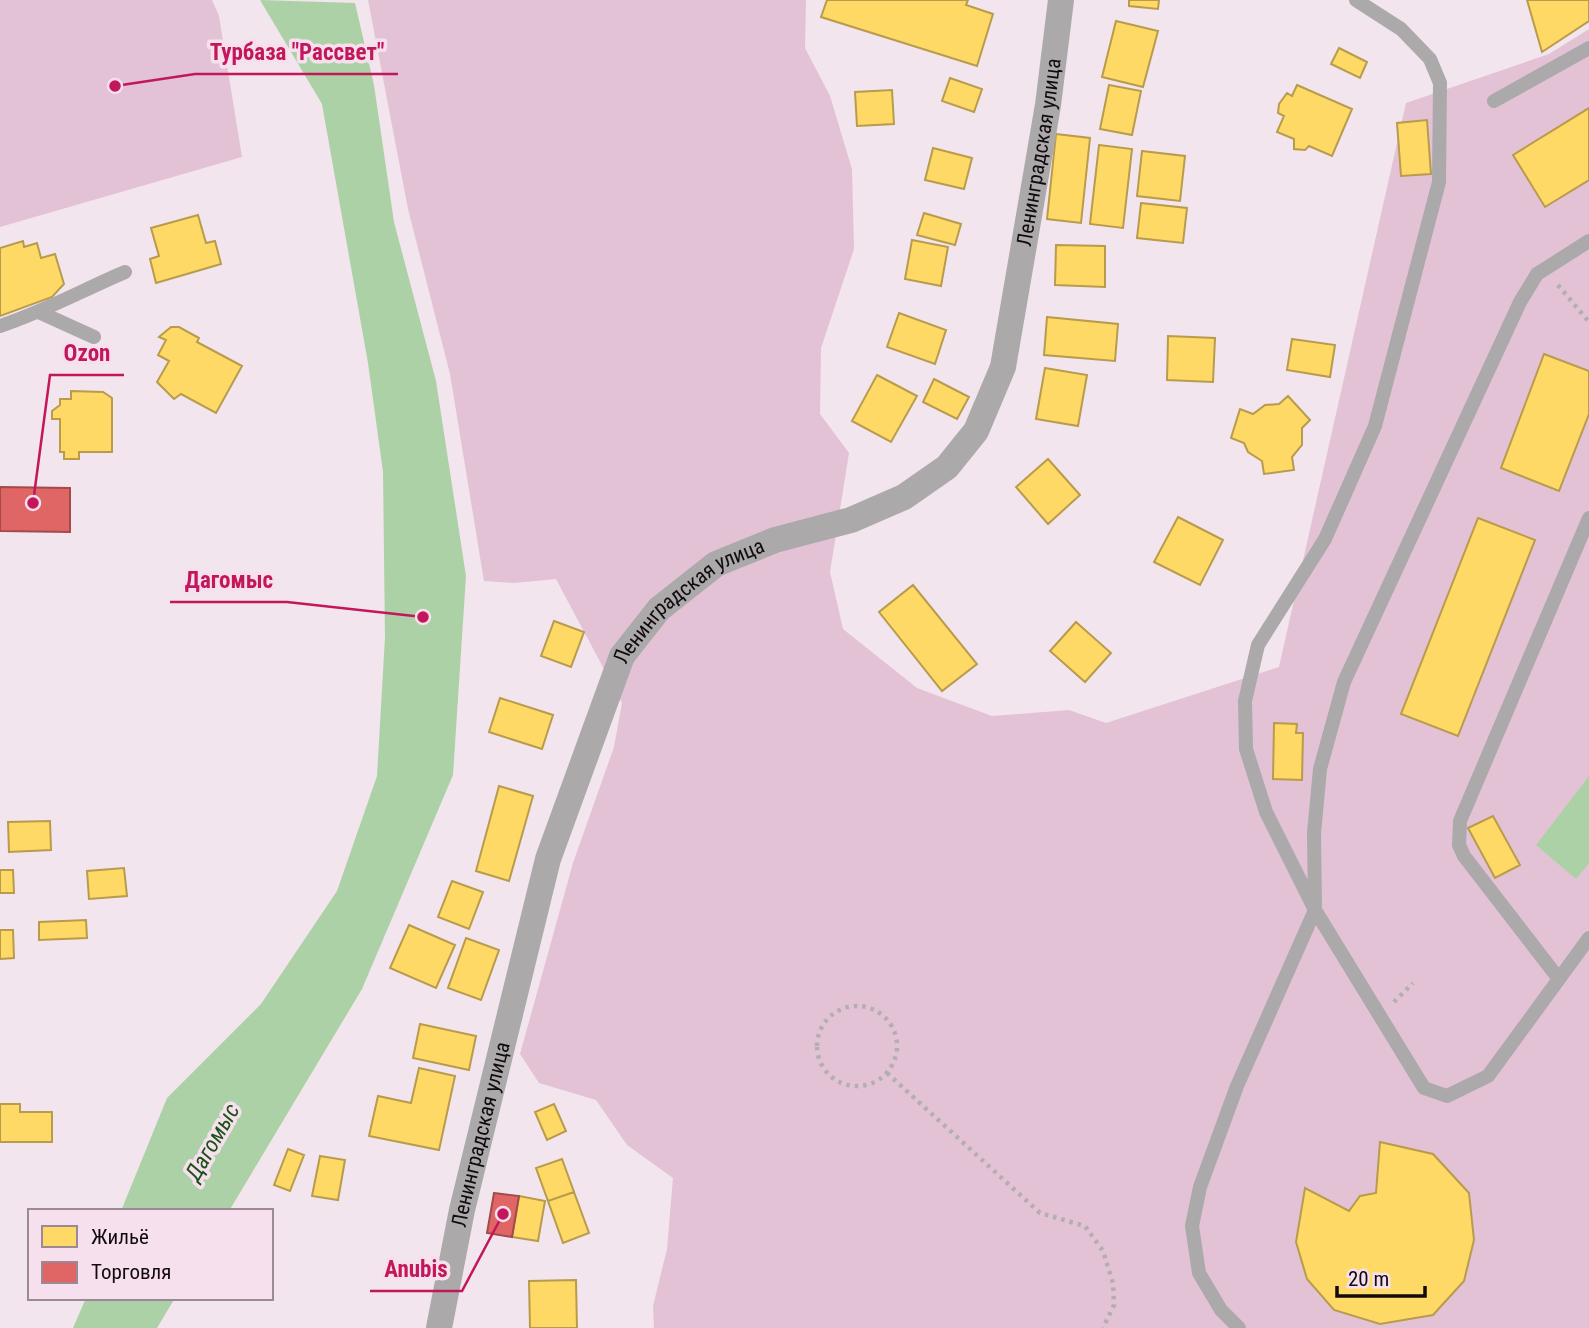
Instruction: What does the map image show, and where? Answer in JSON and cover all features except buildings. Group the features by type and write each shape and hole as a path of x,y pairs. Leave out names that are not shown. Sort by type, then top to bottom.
{"street":[{"name":"Ленинградская улица","path":"439,1328 462,1210 548,859 622,656 659,609 716,564 775,540 851,520 904,498 947,467 976,431 1003,368 1048,104 1061,0"}],"lane":[{"path":"1356,0 1401,29 1430,59 1440,83 1439,182 1375,426 1325,539 1258,645 1245,701 1246,749 1266,812 1315,909 1424,1088 1447,1096 1488,1076 1589,938"},
{"path":"1494,101 1589,48"},
{"path":"1239,1328 1221,1310 1199,1273 1192,1226 1200,1187 1237,1086 1315,909 1314,833 1320,769 1344,682 1520,302 1537,274 1589,241"},
{"path":"0,326 41,313 56,302 125,272"},
{"path":"41,313 94,337"},
{"path":"1559,979 1464,856 1458,832 1482,766 1589,518"}],"path":[{"path":"1545,269 1589,322"},
{"path":"850,1006 877,1010 888,1019 898,1045 896,1059 887,1073 870,1085 857,1087 832,1078 824,1068 816,1044 826,1019 850,1006"},
{"path":"887,1073 1040,1213 1085,1226 1103,1251 1113,1283 1114,1305 1103,1328"}],"shaded area":[{"path":"0,0 212,0 219,16 242,157 0,227"},
{"path":"368,0 806,0 805,48 830,96 852,169 854,249 821,348 820,414 849,453 830,572 843,629 917,688 992,716 1069,710 1106,723 1279,667 1406,103 1549,54 1589,29 1589,1328 654,1328 653,1306 667,1249 673,1178 627,1145 596,1100 539,1083 520,1054 573,863 614,747 622,703 556,579 514,583 484,581 450,374 408,209"}],"water":[{"path":"260,0 355,3 374,85 394,222 436,381 466,576 453,775 362,989 230,1209 122,1209 167,1098 261,1004 337,891 377,776 385,637 383,472 368,363 322,104"},
{"path":"1589,776 1589,863 1576,879 1536,845"},
{"path":"85,1300 174,1300 157,1328 73,1328"}],"place":[{"name":"Турбаза \"Рассвет\"","path":"115,86"},
{"name":"Ozon","path":"33,503"},
{"name":"Дагомыс","path":"423,617"},
{"name":"Anubis","path":"503,1214"}]}
